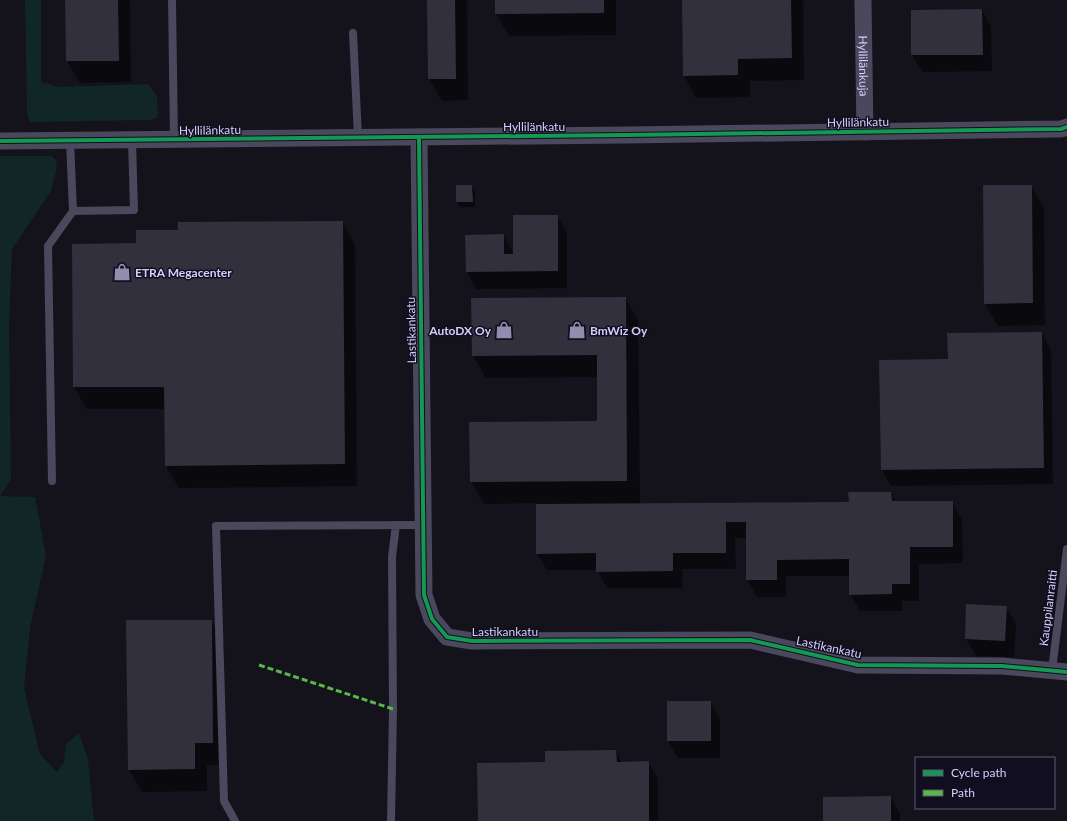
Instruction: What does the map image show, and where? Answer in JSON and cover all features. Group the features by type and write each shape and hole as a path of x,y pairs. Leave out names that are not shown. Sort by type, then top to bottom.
{"street":[{"name":"Hyllilänkuja","path":"863,0 865,132"},
{"name":"Hyllilänkatu","path":"0,141 1065,131"},
{"name":"Lastikankatu","path":"419,137 424,595 432,619 447,637 472,641 750,640 858,665 1002,666 1060,671"}],"lane":[{"path":"172,0 174,140"},
{"path":"353,33 358,137"},
{"path":"73,211 134,210 132,140"},
{"path":"52,481 48,246 73,211 70,141"},
{"path":"235,821 224,801 216,526 423,525"},
{"path":"391,821 393,709 392,557 396,526"},
{"name":"Kauppilanraitti","path":"1060,671 1067,549"}],"green space":[{"path":"25,0 41,0 41,82 58,87 148,84 157,96 158,117 151,120 30,122 27,115"},
{"path":"0,156 51,156 56,160 57,168 51,191 12,249 9,326 11,479 0,496"},
{"path":"0,496 35,497 46,555 30,628 24,688 40,754 57,772 64,762 66,744 79,733 88,759 94,821 0,821"}],"building":[{"path":"65,0 118,0 119,61 66,61"},
{"path":"427,0 455,0 456,79 428,79"},
{"path":"495,0 604,0 604,13 495,14"},
{"path":"682,0 791,0 792,58 738,59 738,75 683,76"},
{"path":"982,9 983,55 911,55 911,10"},
{"path":"456,185 472,185 473,202 456,202"},
{"path":"983,185 1032,185 1033,303 984,304"},
{"path":"513,215 558,215 558,271 466,272 465,235 504,234 504,254 513,254"},
{"path":"343,221 345,464 165,466 164,387 73,387 72,244 136,243 136,230 178,230 178,222"},
{"path":"626,297 627,481 470,482 469,422 597,421 597,355 472,356 471,298"},
{"path":"1042,332 1044,468 881,470 879,360 948,359 947,333"},
{"path":"848,492 891,492 892,501 953,501 953,547 910,547 910,584 892,584 892,594 849,595 849,559 777,560 777,580 746,580 746,522 726,522 726,553 673,553 673,571 596,572 596,553 536,554 536,504 849,502"},
{"path":"966,604 1007,606 1005,641 965,639"},
{"path":"126,620 212,620 213,743 195,743 195,769 128,770"},
{"path":"667,701 711,701 711,741 667,741"},
{"path":"616,750 617,762 649,761 649,821 478,821 477,763 545,762 545,751"},
{"path":"891,796 891,821 823,821 823,797"}],"marked path":[{"path":"259,665 393,709"}],"cycle path":[{"path":"0,141 627,135 1061,129 1067,127"},
{"path":"419,137 424,595 432,619 447,637 472,641 750,640 858,665 1002,666 1067,672"}],"place":[{"name":"ETRA Megacenter","path":"122,272"},
{"name":"AutoDX Oy","path":"504,330"},
{"name":"BmWiz Oy","path":"577,330"}]}
